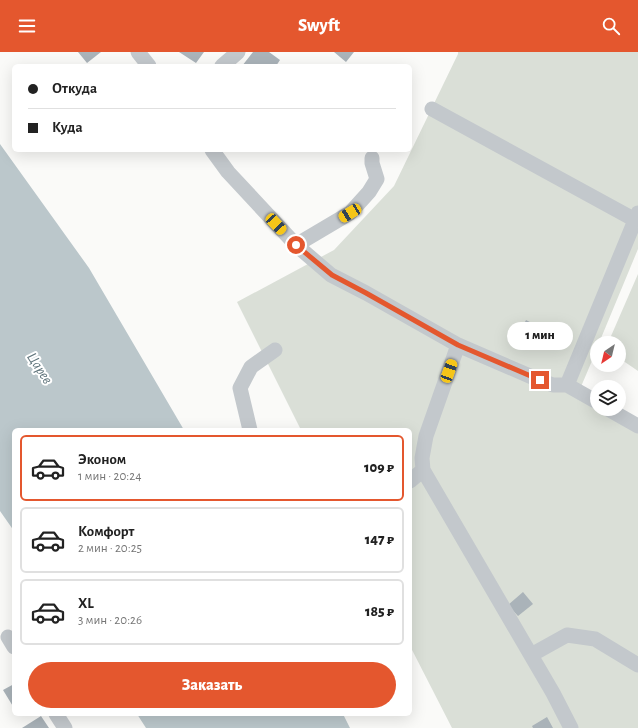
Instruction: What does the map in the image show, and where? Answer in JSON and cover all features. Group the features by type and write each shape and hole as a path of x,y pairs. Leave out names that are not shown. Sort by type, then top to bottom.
{"street":[{"path":"138,52 147,64"},
{"path":"224,64 238,52"},
{"path":"432,109 636,216 567,385"},
{"path":"213,152 228,172 296,245 332,275 458,345 552,385 567,385 590,398"},
{"path":"296,245 350,213 377,179 372,158"},
{"path":"458,345 426,436 422,458 424,470 571,728"},
{"path":"250,428 240,388 251,367 275,350"},
{"path":"620,416 638,426"},
{"path":"412,479 424,470"},
{"path":"531,656 567,635 595,639 638,665"},
{"path":"57,716 65,728"}],"shaded area":[{"path":"458,52 638,52 638,249 602,336 590,336 590,365 580,389 590,401 590,416 625,416 638,424 638,728 452,728 412,650 412,428 300,428 237,302 334,250 394,186 410,152 412,152 412,149"},
{"path":"638,274 638,371 626,363 626,336 611,336"}],"water":[{"name":"Царев","path":"0,144 89,268 183,428 12,428 12,528 0,511"},
{"path":"138,716 344,716 350,728 146,728"}],"building":[{"path":"78,52 101,52 87,63"},
{"path":"179,52 204,52 196,63"},
{"path":"253,52 269,52 280,60 277,64 244,64"},
{"path":"334,52 354,52 346,62"},
{"path":"526,320 549,332 540,350 517,338"},
{"path":"523,592 533,604 518,616 508,605"},
{"path":"12,685 12,705 3,690"},
{"path":"41,716 49,728 22,728"},
{"path":"547,717 553,728 533,728 532,726"}],"route":[{"path":"296,245 332,275 458,345 540,380"}]}
